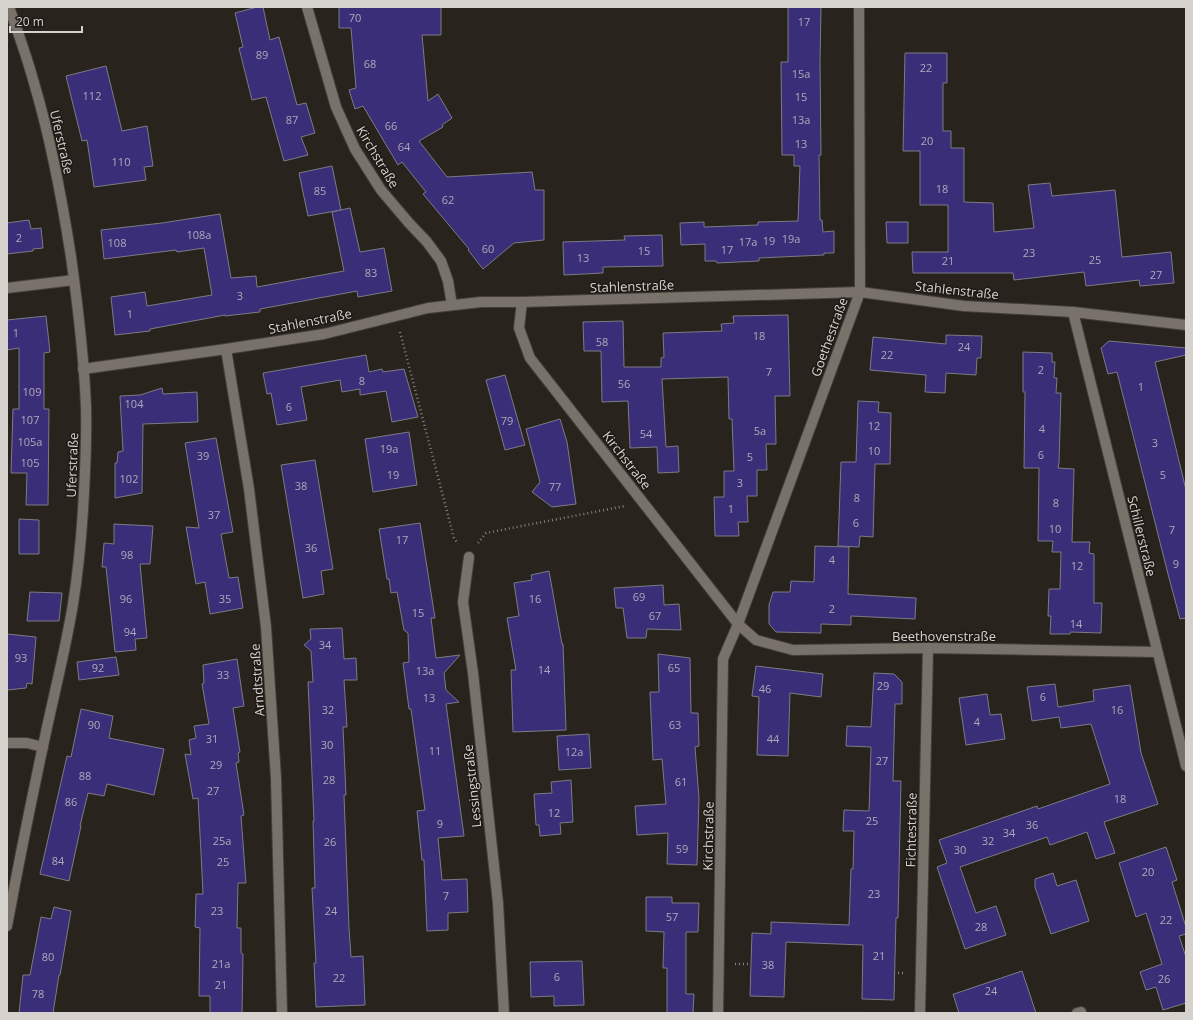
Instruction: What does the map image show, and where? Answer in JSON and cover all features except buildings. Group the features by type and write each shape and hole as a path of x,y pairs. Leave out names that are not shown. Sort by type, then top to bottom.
{"street":[{"name":"Uferstraße","path":"7,926 26,823 73,604 80,552 86,473 86,406 84,369 74,280 60,195 44,120 30,69 9,7"},
{"name":"Kirchstraße","path":"307,7 336,107 355,149 381,190 427,242 441,261 448,281 452,305"},
{"name":"Goethestraße","path":"723,659 738,624 860,292 859,7"},
{"path":"7,288 74,280"},
{"name":"Stahlenstraße","path":"84,369 324,334 428,308 481,302 860,292 964,306 1073,312 1186,325"},
{"name":"Kirchstraße","path":"522,302 519,328 530,358 738,624"},
{"name":"Schillerstraße","path":"1073,312 1186,766"},
{"name":"Arndtstraße","path":"226,349 250,489 266,627 276,778 282,1013"},
{"name":"Lessingstraße","path":"469,557 463,602 473,673 498,903 504,1013"},
{"name":"Beethovenstraße","path":"738,624 756,640 793,650 928,648 1157,652"},
{"name":"Fichtestraße","path":"920,1013 928,648"},
{"name":"Kirchstraße","path":"718,1013 723,659"},
{"path":"7,743 27,743 43,747"}],"path":[{"path":"396,316 454,538 469,557 486,533 643,502"},
{"path":"800,1012 863,1013"}]}
